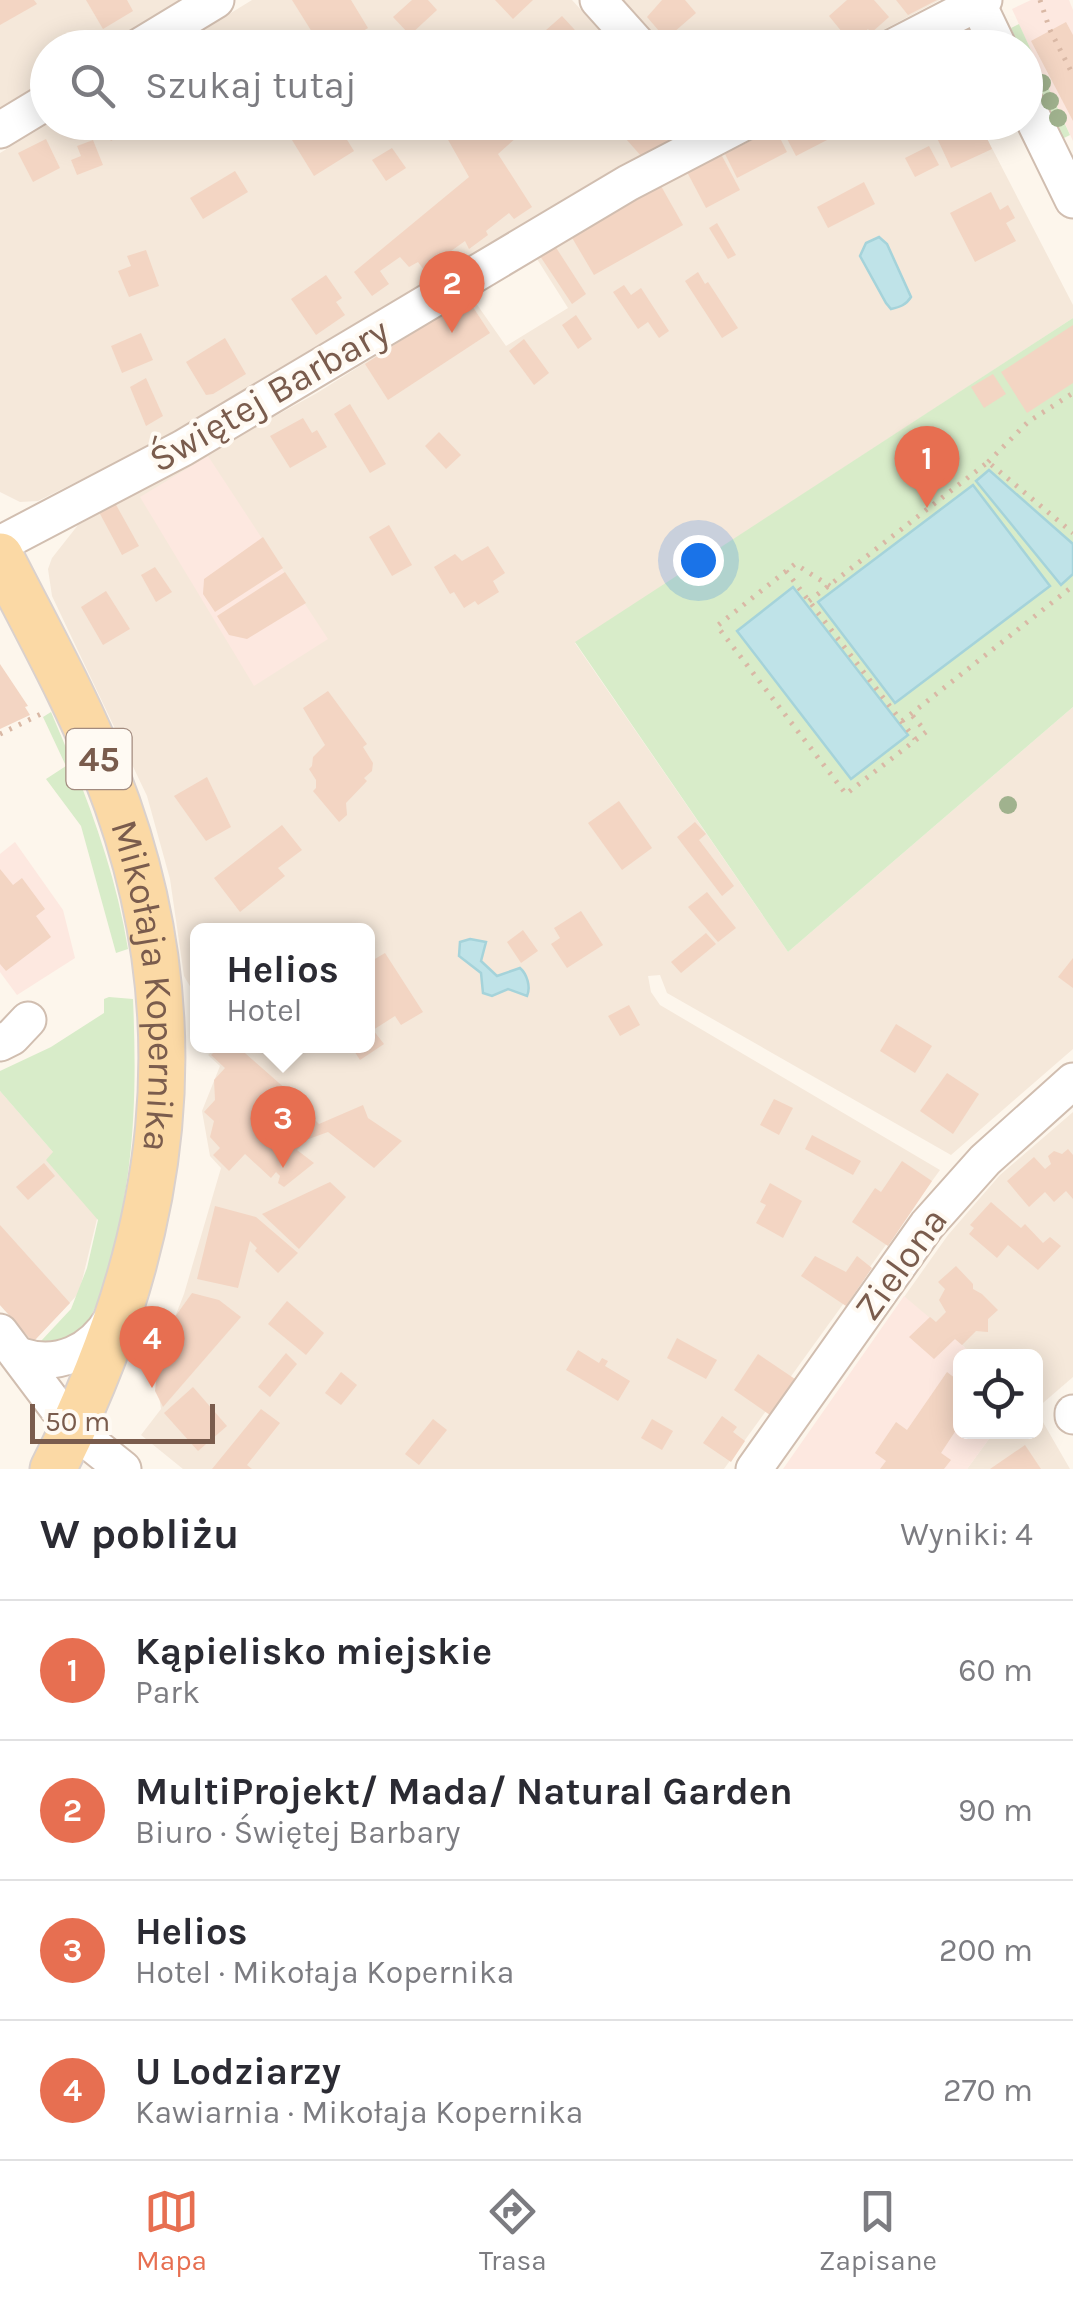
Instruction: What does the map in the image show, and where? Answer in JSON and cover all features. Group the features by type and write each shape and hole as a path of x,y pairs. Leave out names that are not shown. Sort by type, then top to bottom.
{"main road":[{"name":"Mikołaja Kopernika","path":"0,556 106,772 137,872 152,945 162,1036 161,1112 150,1206 126,1297 102,1365 73,1429"},
{"name":"45","path":"52,1469 73,1429"}],"street":[{"path":"167,30 216,0"},
{"path":"598,0 624,30"},
{"path":"925,30 979,1 991,30"},
{"path":"0,130 30,112"},
{"path":"1043,139 1073,200"},
{"name":"Świętej Barbary","path":"0,544 184,448 702,140"},
{"path":"0,1044 28,1020"},
{"name":"Zielona","path":"754,1469 936,1214 985,1160 1073,1081"},
{"path":"10,1344 46,1360 83,1351 107,1328 126,1297"},
{"path":"10,1344 73,1429 123,1469"}],"path":[{"path":"1040,0 1073,75"},
{"path":"809,601 988,462 1028,422 1073,393"},
{"path":"988,462 1073,533"},
{"path":"830,586 795,564 716,626 846,794 926,732 912,714"},
{"path":"786,571 916,740"},
{"path":"902,721 1073,586"},
{"path":"0,734 53,708"}],"shaded area":[{"path":"0,0 187,0 135,30 30,30 30,93 0,111"},
{"path":"252,0 572,0 599,30 203,30"},
{"path":"618,0 940,0 883,30 646,30"},
{"path":"1031,0 1069,0 1073,10 1073,141 1043,76 1043,30 1022,30 1012,9"},
{"path":"30,135 30,140 671,140 619,166 177,432 38,501 20,502 0,492 0,153"},
{"path":"755,140 988,140 1073,305 1073,318 575,643 788,952 1073,707 1073,1049 951,1155 667,993 660,975 648,976 651,992 660,1005 940,1170 724,1469 183,1469 141,1435 161,1409 155,1368 184,1294 221,1168 210,1156 202,1111 220,1066 208,1055 375,1053 375,923 190,923 190,986 184,976 170,879 147,796 52,596 48,569 52,558 78,525 317,393 471,296 506,346 568,308 537,259 677,175"},
{"path":"208,456 328,639 254,686 140,497"},
{"path":"15,842 63,910 75,958 17,995 0,972 0,854"},
{"path":"0,1091 53,1152 113,1153 79,1293 33,1342 0,1305"},
{"path":"1073,1112 1073,1377 1043,1403 1043,1349 967,1349 904,1297 948,1235 1000,1175"},
{"path":"904,1296 967,1349 953,1349 953,1439 989,1439 967,1469 783,1469"},
{"path":"1043,1422 1070,1469 967,1469 989,1439 1043,1439"}],"green space":[{"path":"1043,76 1070,135 1062,139 1043,98"},
{"path":"1073,318 1073,707 788,952 575,642"},
{"path":"51,712 107,858 128,949 116,953 81,826 46,779 66,766 43,717"},
{"path":"104,999 133,999 134,1100 118,1231 88,1321 69,1337 41,1341 71,1309 87,1268 98,1220 46,1160 53,1152 0,1091 0,1071 51,1047 104,1013"}],"water":[{"path":"879,237 887,244 911,297 891,309 860,256 866,243"},
{"path":"989,470 1073,544 1073,574 1061,585 976,481"},
{"path":"973,485 1050,586 895,703 818,602"},
{"path":"793,587 908,735 851,779 737,631"},
{"path":"460,942 486,942 481,961 497,976 520,968 528,981 527,996 508,989 492,996 483,993 481,973 459,956"}],"building":[{"path":"0,0 34,0 37,4 0,25"},
{"path":"86,0 127,0 133,11 103,29"},
{"path":"292,0 351,0 368,28 365,30 311,30"},
{"path":"412,0 428,0 437,10 415,30 405,30 393,17"},
{"path":"495,0 533,0 513,19"},
{"path":"662,0 685,0 696,13 676,30 658,30 647,17"},
{"path":"847,0 874,0 889,17 874,30 840,30 829,16"},
{"path":"896,0 937,0 908,15"},
{"path":"562,16 575,30 546,30"},
{"path":"1066,22 1073,35 1073,121 1043,64 1043,34"},
{"path":"46,140 60,168 33,182 18,153"},
{"path":"93,140 103,165 77,175 71,160 81,156 77,146"},
{"path":"292,140 347,140 354,151 314,176"},
{"path":"448,140 514,140 498,154 532,207 514,219 509,213 469,249 465,241 451,251 454,255 426,273 418,262 409,267 400,257 380,271 389,284 372,296 354,272 469,177"},
{"path":"627,140 672,140 642,157"},
{"path":"752,140 781,140 787,152 737,178 725,154"},
{"path":"788,140 827,140 796,156"},
{"path":"938,140 988,140 992,149 951,168"},
{"path":"929,146 939,165 915,177 905,158"},
{"path":"392,148 406,168 386,181 372,160"},
{"path":"721,154 740,190 706,208 687,172"},
{"path":"235,171 248,192 203,219 190,198"},
{"path":"864,182 875,204 828,228 817,207"},
{"path":"661,186 683,225 594,275 571,236"},
{"path":"991,192 1000,210 1008,205 1015,218 1006,223 1016,241 975,262 950,213"},
{"path":"717,223 736,255 728,259 709,228"},
{"path":"555,246 586,294 572,304 540,256"},
{"path":"146,250 159,286 129,297 118,271 131,266 127,256"},
{"path":"698,272 738,328 722,338 685,281"},
{"path":"326,275 342,298 336,302 345,315 316,335 291,299"},
{"path":"624,285 631,295 641,288 669,331 659,338 648,322 638,329 613,292"},
{"path":"467,298 490,333 388,400 365,364"},
{"path":"576,315 592,339 578,349 562,325"},
{"path":"1073,325 1073,383 1027,413 1001,372"},
{"path":"141,333 153,360 122,373 111,346"},
{"path":"225,338 246,374 206,395 186,362"},
{"path":"524,339 549,373 534,385 509,351"},
{"path":"993,374 1006,394 984,408 971,387"},
{"path":"146,378 163,416 146,426 130,387"},
{"path":"350,404 386,464 370,473 334,414"},
{"path":"303,418 312,433 317,430 327,447 290,468 270,436"},
{"path":"439,432 461,455 446,469 425,446"},
{"path":"115,503 139,546 122,555 99,512"},
{"path":"389,525 412,565 392,576 369,537"},
{"path":"263,537 283,568 215,612 203,594 204,579"},
{"path":"488,546 505,573 493,581 499,592 478,605 475,601 464,608 454,592 450,594 434,567 455,554 462,561"},
{"path":"155,567 172,592 156,602 141,575"},
{"path":"285,572 306,603 247,639 229,635 217,616"},
{"path":"106,591 130,629 103,645 81,607"},
{"path":"0,664 30,715 0,729"},
{"path":"328,691 367,744 363,747 373,763 372,771 364,778 367,781 346,803 347,815 339,822 313,791 316,780 309,769 313,757 325,745 303,708"},
{"path":"207,777 231,827 206,841 174,796"},
{"path":"619,801 652,848 622,870 588,823"},
{"path":"695,822 706,834 699,840 734,886 722,896 677,837"},
{"path":"282,825 302,850 278,868 285,876 240,912 214,878"},
{"path":"0,869 13,885 22,878 45,909 36,916 51,937 6,971 0,964"},
{"path":"707,892 736,928 718,942 688,907"},
{"path":"581,911 603,945 567,968 551,944 560,938 554,928"},
{"path":"523,930 538,951 521,963 507,942"},
{"path":"706,933 716,944 681,973 671,962"},
{"path":"385,953 423,1012 401,1025 395,1016 375,1029 375,959"},
{"path":"1073,958 1073,988 1058,977"},
{"path":"629,1005 640,1025 620,1036 608,1016"},
{"path":"896,1024 932,1046 915,1073 880,1051"},
{"path":"375,1033 384,1044 375,1050"},
{"path":"245,1053 303,1104 319,1124 363,1105 368,1118 402,1141 374,1168 328,1132 306,1140 297,1150 314,1163 284,1187 278,1183 280,1176 276,1172 271,1178 245,1154 229,1171 213,1155 220,1148 210,1137 214,1121 204,1112 215,1100 214,1080 225,1068 211,1055"},
{"path":"947,1073 979,1094 953,1134 920,1111"},
{"path":"774,1099 793,1108 779,1135 760,1125"},
{"path":"812,1135 861,1161 853,1175 805,1149"},
{"path":"1068,1149 1073,1155 1073,1199 1066,1191 1054,1202 1045,1192 1029,1207 1007,1181 1034,1157 1045,1169 1051,1164 1048,1156"},
{"path":"902,1161 932,1181 888,1246 852,1222 875,1188 881,1192"},
{"path":"44,1163 55,1176 28,1200 16,1187"},
{"path":"330,1182 346,1197 299,1249 262,1214"},
{"path":"770,1183 802,1201 783,1238 756,1223 766,1205 760,1202"},
{"path":"991,1202 1021,1228 1025,1224 1043,1243 1050,1237 1061,1246 1038,1270 1008,1245 997,1258 969,1234 974,1228 970,1225"},
{"path":"215,1206 256,1217 298,1253 278,1273 250,1241 238,1288 197,1279"},
{"path":"0,1225 70,1303 33,1342 0,1305"},
{"path":"815,1256 846,1272 857,1256 872,1268 846,1306 801,1276"},
{"path":"956,1266 973,1289 998,1310 988,1319 988,1332 976,1331 962,1345 955,1339 934,1359 909,1337 930,1317 936,1322 946,1312 939,1300 945,1289 938,1282"},
{"path":"192,1293 219,1300 241,1317 163,1407 155,1391 157,1370 172,1321"},
{"path":"287,1301 324,1333 306,1355 268,1324"},
{"path":"677,1338 717,1360 706,1379 667,1358"},
{"path":"578,1350 599,1363 602,1358 608,1361 605,1366 630,1381 618,1401 566,1370"},
{"path":"286,1353 297,1364 270,1397 258,1387"},
{"path":"758,1354 795,1379 770,1415 734,1390"},
{"path":"341,1372 357,1385 341,1405 325,1393"},
{"path":"947,1372 953,1377 953,1435 941,1453 951,1460 944,1469 880,1469 886,1461 875,1453 896,1422 907,1430"},
{"path":"193,1387 227,1426 198,1451 164,1413"},
{"path":"261,1409 280,1423 247,1465 252,1469 212,1469"},
{"path":"722,1416 737,1427 733,1432 745,1441 731,1462 703,1443"},
{"path":"433,1419 447,1430 419,1465 405,1454"},
{"path":"652,1419 673,1431 662,1450 641,1438"},
{"path":"1025,1445 1041,1469 990,1469"}],"place":[{"name":"MultiProjekt/ Mada/ Natural Garden","path":"452,333"},
{"name":"Kąpielisko miejskie","path":"927,508"},
{"name":"Helios","path":"283,1168"},
{"name":"U Lodziarzy","path":"152,1388"}]}
